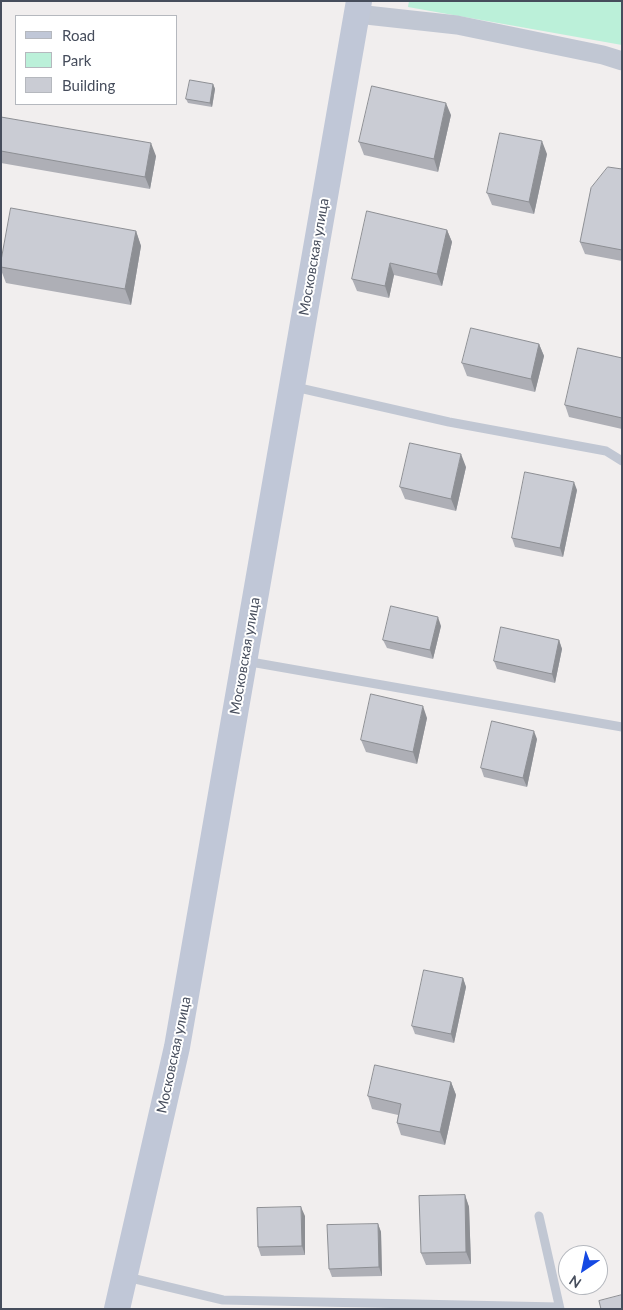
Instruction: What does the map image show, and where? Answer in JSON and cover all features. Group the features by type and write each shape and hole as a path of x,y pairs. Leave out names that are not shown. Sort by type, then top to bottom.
{"street":[{"path":"358,8 457,25 603,55 622,61"},
{"name":"Московская улица","path":"118,1309 177,1047 358,8"}],"lane":[{"path":"292,386 449,422 606,450 622,461"},
{"path":"244,661 622,727"},
{"path":"125,1277 224,1300 559,1308 539,1216"}],"green space":[{"path":"409,1 622,1 622,45 408,7"}],"building":[{"path":"190,80 213,84 210,103 186,99"},
{"path":"372,86 446,103 434,159 359,142"},
{"path":"1,117 151,143 145,177 1,151"},
{"path":"500,133 542,141 529,202 487,193"},
{"path":"608,167 622,169 622,250 580,242 591,188"},
{"path":"11,208 136,231 125,289 1,267"},
{"path":"367,211 447,230 437,274 390,263 385,286 352,279"},
{"path":"471,328 539,344 531,379 462,363"},
{"path":"578,348 622,358 622,418 565,405"},
{"path":"410,443 461,454 451,499 400,487"},
{"path":"525,472 574,482 560,548 512,538"},
{"path":"391,606 438,617 430,650 383,640"},
{"path":"501,627 559,640 552,674 494,661"},
{"path":"371,694 423,706 413,752 361,740"},
{"path":"492,721 534,731 523,778 481,768"},
{"path":"424,970 463,978 451,1034 412,1026"},
{"path":"375,1065 451,1082 440,1132 397,1123 401,1104 368,1096"},
{"path":"465,1195 466,1252 421,1253 419,1196"},
{"path":"301,1207 302,1246 258,1247 257,1208"},
{"path":"378,1224 379,1267 329,1269 327,1225"},
{"path":"622,1295 622,1309 601,1309 599,1301"}]}
